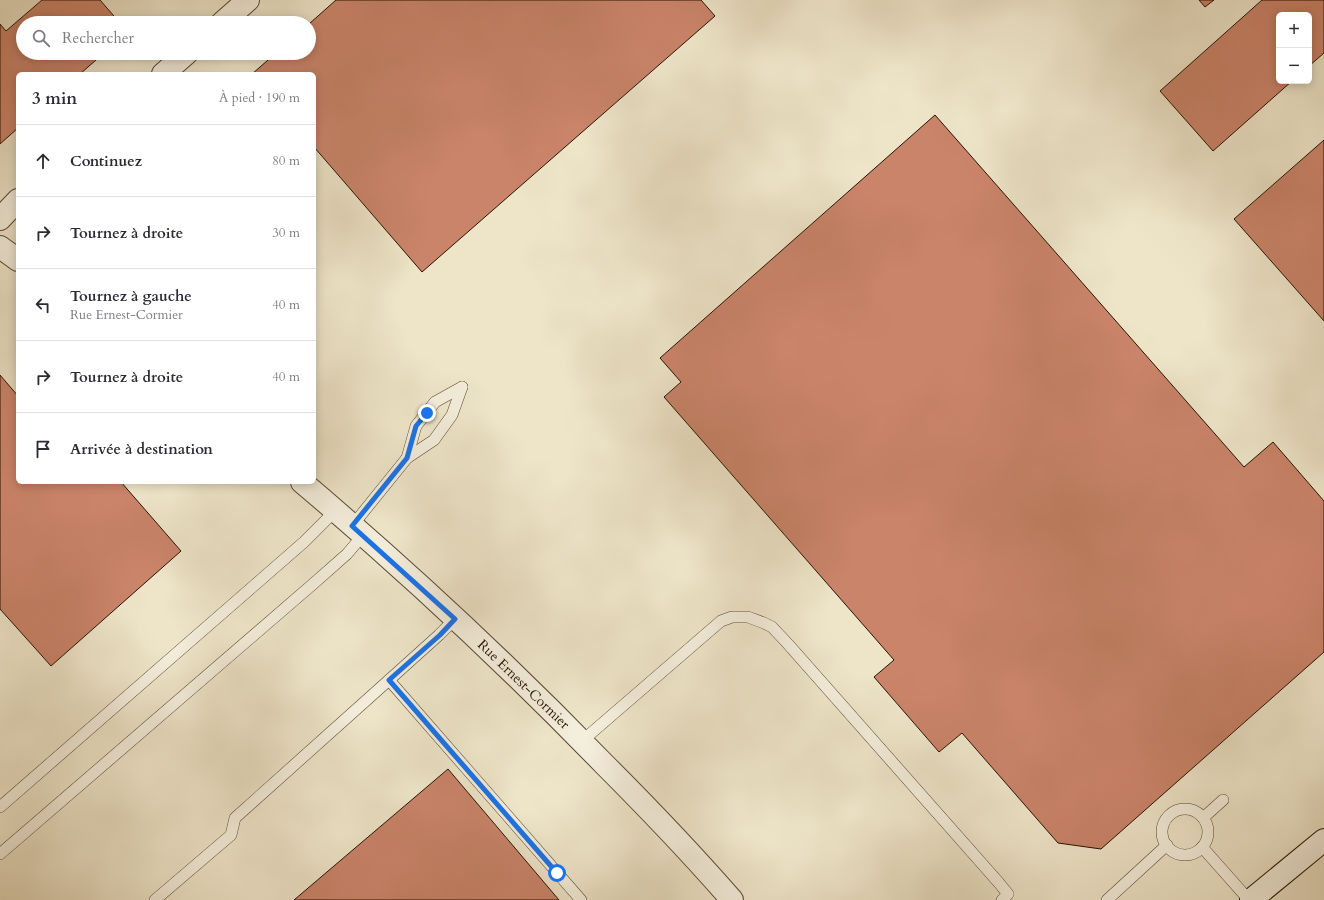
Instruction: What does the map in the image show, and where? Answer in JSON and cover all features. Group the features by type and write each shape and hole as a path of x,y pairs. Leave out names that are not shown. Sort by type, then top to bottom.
{"street":[{"path":"230,16 248,0"},
{"path":"165,72 179,60"},
{"path":"0,219 16,202"},
{"path":"0,247 16,259"},
{"name":"Rue Ernest-Cormier","path":"304,484 358,530 532,690 670,831 732,900"},
{"path":"1250,900 1324,841"}],"lane":[{"path":"0,854 347,554 358,530 407,458 416,426 435,402 462,387 452,415 434,440 407,458"},
{"path":"0,807 304,542 335,511"},
{"path":"582,741 721,621 732,617 748,617 764,622 772,627 788,644 999,883 1008,894 1002,900"},
{"path":"156,900 231,835 235,818 436,638 455,619"},
{"path":"389,680 581,900"},
{"path":"1203,818 1223,800"},
{"path":"1184,809 1198,813 1203,818 1208,832 1206,840 1197,851 1190,854 1182,854 1175,852 1167,845 1163,835 1163,828 1165,821 1170,815 1176,811 1184,809"},
{"path":"1106,900 1167,845"},
{"path":"1202,846 1250,900"}],"building":[{"path":"42,0 100,0 114,16 23,16"},
{"path":"336,0 701,0 715,16 422,272 316,149 316,72 254,72 268,60 316,60 316,18"},
{"path":"1199,0 1214,0 1205,7"},
{"path":"1262,0 1324,0 1324,53 1312,63 1312,12 1276,12 1276,84 1289,84 1213,151 1160,91"},
{"path":"16,22 16,60 96,60 82,72 16,72 16,130 0,144 0,24 6,31"},
{"path":"935,115 1244,467 1273,442 1324,501 1324,652 1101,849 1058,843 962,733 939,752 874,677 894,660 664,397 681,382 660,358"},
{"path":"1324,140 1324,321 1234,219"},
{"path":"0,375 16,394 16,484 123,484 181,551 51,666 0,609"},
{"path":"448,769 559,900 294,900"}],"route":[{"path":"427,413 416,426 407,458 352,526 455,619 440,635 389,680 557,873"}]}
